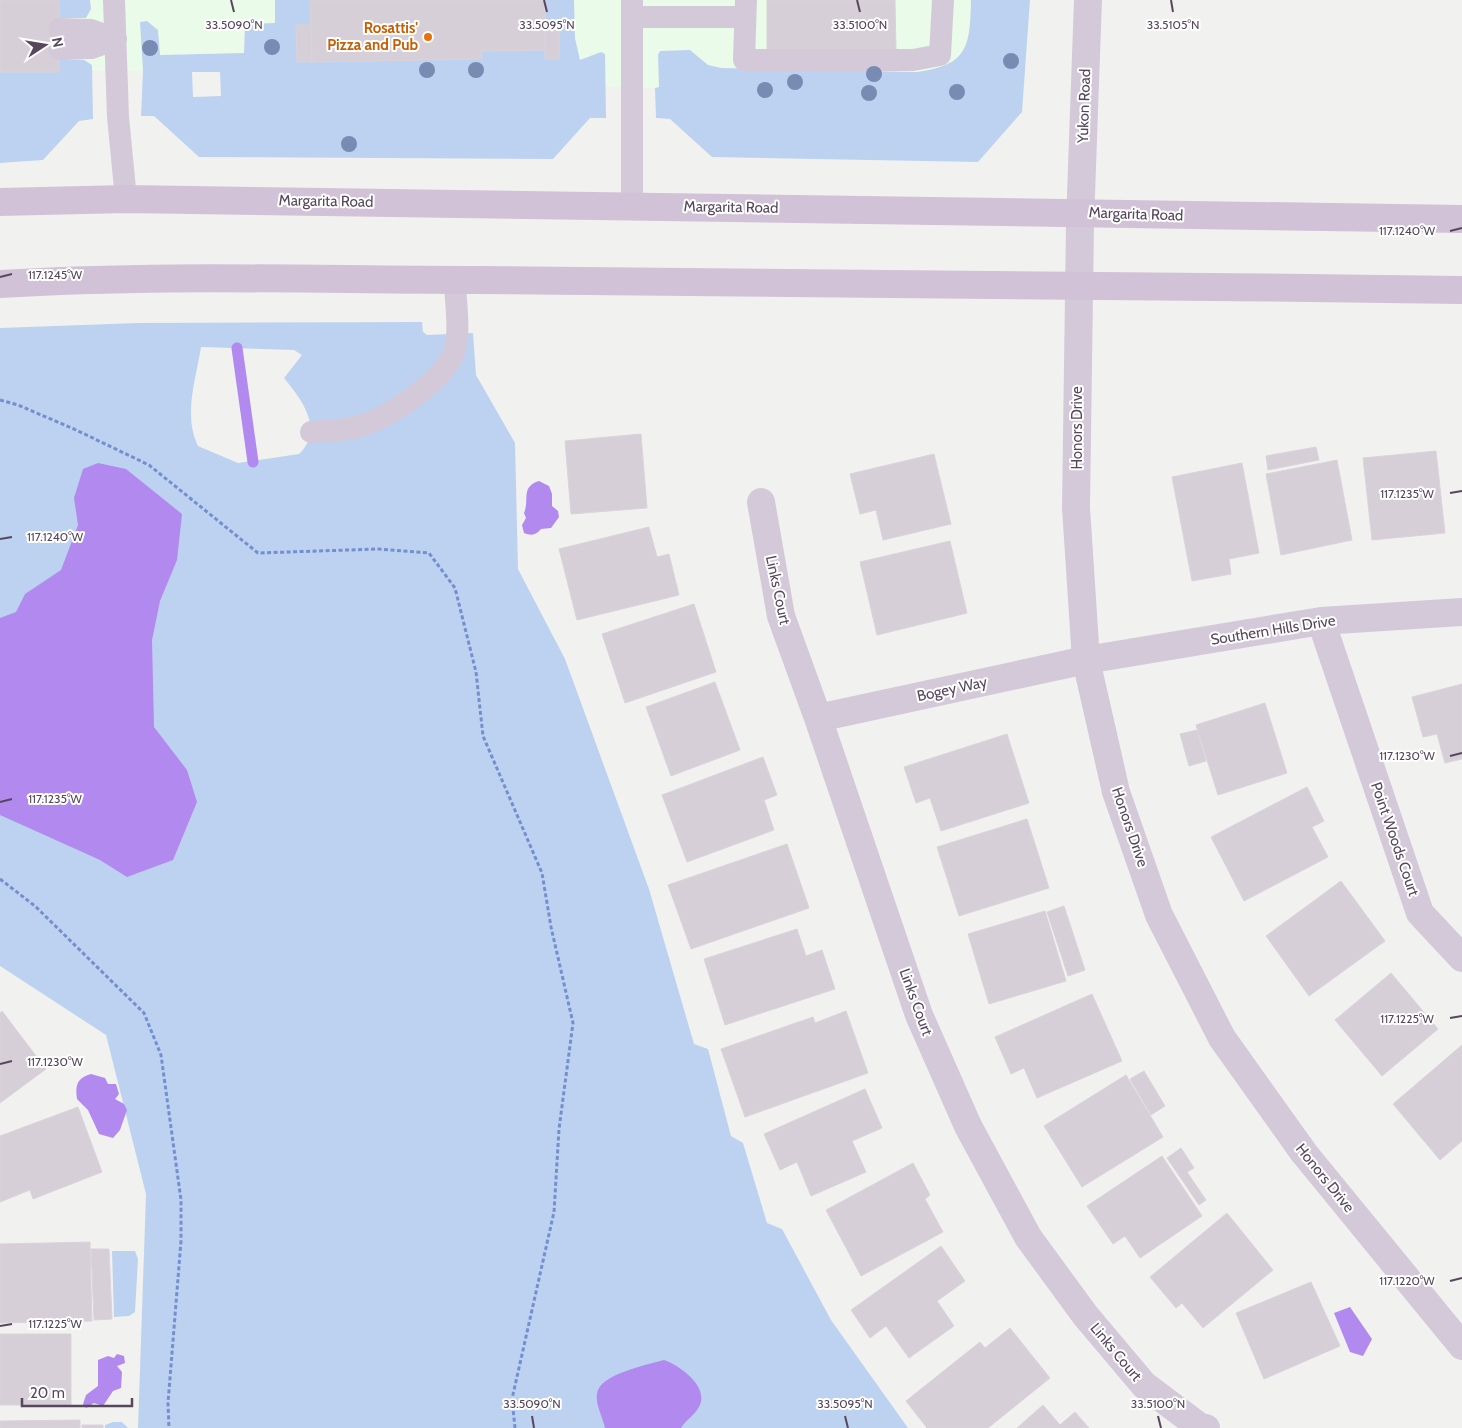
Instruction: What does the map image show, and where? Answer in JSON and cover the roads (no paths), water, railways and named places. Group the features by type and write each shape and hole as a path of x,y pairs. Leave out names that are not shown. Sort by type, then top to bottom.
{"main road":[{"name":"Margarita Road","path":"0,202 126,199 1080,212 1154,216 1462,219"},
{"path":"0,284 51,281 188,279 455,280 1080,284 1462,290"}],"street":[{"name":"Yukon Road","path":"1080,212 1088,0"},
{"name":"Honors Drive","path":"1080,212 1076,508 1086,660 1116,792 1160,915 1222,1038 1304,1153 1462,1346"},
{"name":"Links Court","path":"761,502 781,616 818,718 919,1015 968,1126 1028,1237 1085,1315 1144,1385 1200,1426 1206,1428"},
{"name":"Southern Hills Drive","path":"1086,660 1321,622 1462,612"},
{"name":"Point Woods Court","path":"1321,622 1420,913 1462,958"},
{"name":"Bogey Way","path":"818,718 1086,660"}],"lane":[{"path":"114,0 118,117 126,199"},
{"path":"632,205 632,9 746,8 744,60 913,60 940,55 943,0"},
{"path":"59,39 91,30 116,39"},
{"path":"312,432 343,431 379,418 402,406 440,372 452,356 456,338 455,280"}],"waterway":[{"path":"237,348 253,462"}],"place":[{"name":"Rosattis' Pizza and Pub","path":"428,37"}]}
